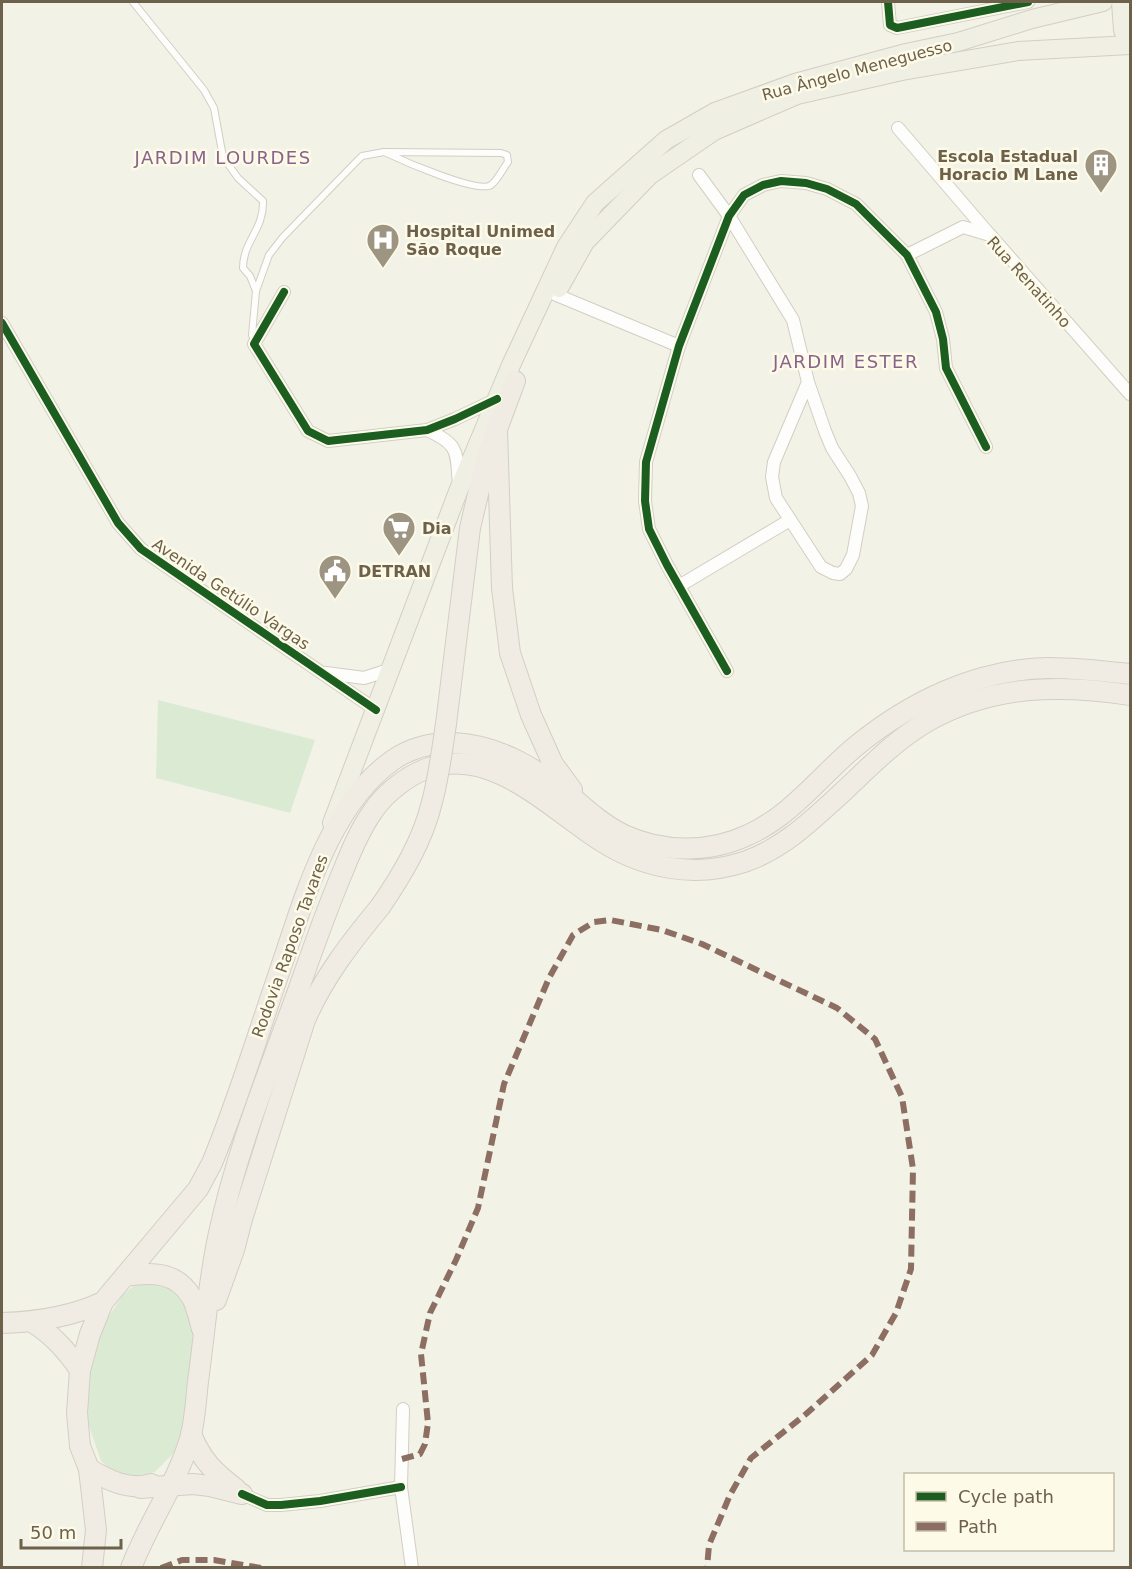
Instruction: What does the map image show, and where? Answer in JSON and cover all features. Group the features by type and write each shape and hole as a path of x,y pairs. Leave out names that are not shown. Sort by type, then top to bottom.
{"highway":[{"path":"206,1328 234,1250 305,1020 316,994 399,880 418,843 432,805 446,724 470,528 486,456 515,381"},
{"path":"497,430 502,588 510,653 531,715 553,764 585,809"},
{"name":"Rodovia Raposo Tavares","path":"92,1568 96,1530 88,1470 80,1446 77,1413 80,1370 90,1334 103,1302 198,1189 212,1163 309,887 336,828 350,805 394,759 435,742 468,744 509,756 537,772 610,827 625,835 645,843 669,848 693,849 723,844 749,835 774,819 857,746 909,709 942,692 976,680 1010,672 1046,668 1131,674"},
{"name":"Rodovia Raposo Tavares","path":"131,1568 142,1538 171,1486 191,1434 218,1234 236,1166 328,907 351,850 373,810 390,792 410,777 431,767 456,764 483,768 527,787 602,842 626,855 652,865 681,870 714,869 746,861 775,848 802,830 894,745 926,722 963,704 1000,694 1045,688 1098,690 1131,695"},
{"path":"125,1276 147,1272 165,1274 182,1285 192,1298 206,1328"},
{"path":"2,1323 32,1322 77,1314 103,1302"},
{"path":"32,1322 48,1332 64,1347 80,1370"},
{"path":"191,1434 198,1453 205,1462 242,1494"},
{"path":"140,1488 154,1483 180,1465"},
{"path":"88,1470 126,1486 140,1488 193,1484 242,1494"}],"main road":[{"name":"Rua Ângelo Meneguesso","path":"515,381 566,247 595,204 666,141 714,112 795,83 906,53 958,42 1071,5 1102,2"},
{"path":"1121,2 1123,30 1130,45"},
{"name":"Rua Ângelo Meneguesso","path":"459,489 516,354 550,293 585,242 650,175 714,131 797,95 903,71 1018,51 1130,45"},
{"path":"309,887 459,489"}],"street":[{"path":"888,2 890,25 897,27 912,26 1028,2"},
{"path":"898,128 990,235"},
{"path":"699,175 729,216 793,320 808,382 828,440 850,476 861,500 862,506 853,555 846,569 840,574 821,567 776,498 772,477 774,462 808,382"},
{"path":"727,671 649,528 645,501 646,462 679,346 729,216 744,195 763,185 781,181 806,183 827,189 856,204 907,255 936,312 943,339 946,369 986,447"},
{"name":"Rua Renatinho","path":"907,255 963,227 990,235 1131,394"},
{"path":"284,292 254,344 308,431 315,436 328,441 427,430 497,399"},
{"path":"550,293 679,346"},
{"name":"Avenida Getúlio Vargas","path":"2,323 118,523 141,549 376,710"},
{"path":"427,430 446,439 456,454 459,489"},
{"path":"680,586 790,520"},
{"name":"Avenida Getúlio Vargas","path":"322,672 364,678 392,669"},
{"path":"403,1409 401,1487 412,1568"},
{"path":"242,1494 267,1504 281,1505 320,1501 401,1487"}],"lane":[{"path":"132,2 204,90 214,108 223,157 238,178 263,201 264,215 243,255 243,268 250,276 256,291"},
{"path":"254,344 252,335 256,291 269,255 283,237 362,156 384,152 501,153 507,155 508,162 493,184 480,188 413,165 384,152"}],"green space":[{"path":"158,700 315,740 290,813 156,778"},
{"path":"138,1282 174,1285 188,1307 196,1339 187,1424 173,1454 155,1472 131,1477 112,1471 101,1461 87,1420 89,1364 104,1324 122,1296"}],"marked path":[{"path":"402,1459 420,1454 425,1444 428,1423 421,1354 430,1313 478,1208 504,1084 549,978 573,935 594,922 610,920 662,930 702,944 837,1008 875,1039 902,1097 913,1169 911,1269 896,1313 872,1355 806,1414 751,1458 730,1495 709,1545 707,1568"},
{"path":"161,1568 182,1560 214,1560 261,1568"}],"cycle path":[{"path":"888,2 890,25 897,28 1028,2"},
{"path":"727,671 649,529 645,501 646,462 679,346 729,216 744,195 763,185 781,181 806,183 827,189 856,204 907,255 936,312 943,339 946,368 986,447"},
{"path":"284,292 254,344 308,431 328,441 427,430 497,399"},
{"path":"2,323 118,523 141,549 376,710"},
{"path":"242,1494 267,1505 281,1505 320,1501 401,1487"}],"place":[{"name":"Escola Estadual Horacio M Lane","path":"1101,194"},
{"name":"Hospital Unimed São Roque","path":"383,269"},
{"name":"Dia","path":"399,557"},
{"name":"DETRAN","path":"335,600"}],"district":[{"name":"JARDIM LOURDES","path":"223,157"},
{"name":"JARDIM ESTER","path":"846,361"}]}
